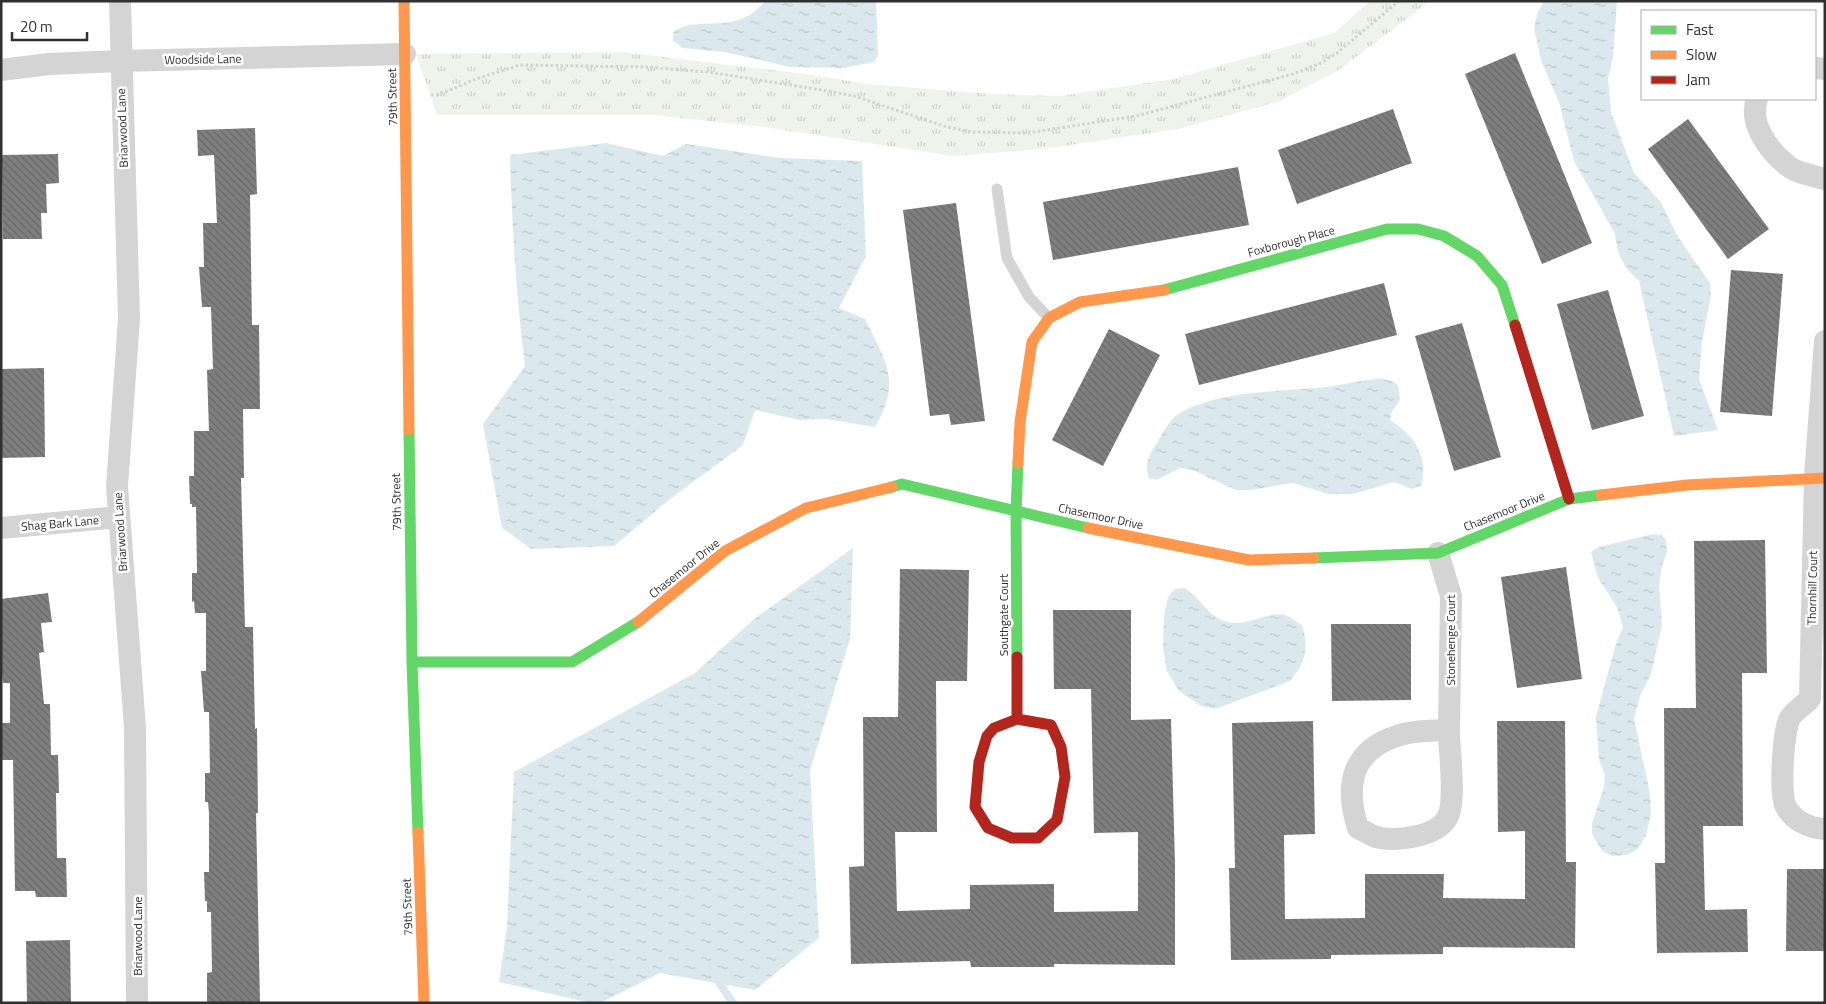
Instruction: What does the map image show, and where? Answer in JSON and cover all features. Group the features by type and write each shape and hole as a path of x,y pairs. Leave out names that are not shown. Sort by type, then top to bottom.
{"street":[{"name":"Briarwood Lane","path":"120,1 120,61 129,319 118,457 119,517 135,728 138,1003"},
{"name":"79th Street","path":"404,1 412,662 424,1003"},
{"name":"Woodside Lane","path":"1,70 49,64 120,61 405,54"},
{"path":"1757,100 1754,109 1760,136 1788,167 1825,179"},
{"name":"Foxborough Place","path":"1016,511 1020,422 1032,342 1049,318 1080,302 1169,289 1387,229 1418,229 1444,236 1477,256 1502,285 1569,499"},
{"name":"Thornhill Court","path":"1825,341 1820,477 1817,700 1790,719 1784,747 1782,779 1785,806 1800,823 1825,830"},
{"name":"Chasemoor Drive","path":"412,662 572,662 641,620 725,551 806,508 902,484 1072,525 1249,560 1438,553 1569,499 1688,485 1820,477"},
{"name":"Southgate Court","path":"1016,511 1017,719"},
{"name":"Shag Bark Lane","path":"1,528 119,517"},
{"name":"Stonehenge Court","path":"1438,553 1451,596 1449,730 1452,793 1448,818 1436,830 1411,838 1376,837 1358,828 1351,804 1353,774 1370,747 1401,734 1449,730"},
{"path":"1017,719 1051,725 1061,747 1065,777 1057,820 1038,838 1012,838 988,828 974,807 979,762 987,736 994,728 1017,719"}],"lane":[{"path":"998,188 1007,258 1029,297 1049,318"}],"path":[{"path":"406,96 438,95 476,79 520,65 646,67 708,72 862,98 947,127 971,132 1027,133 1136,116 1293,74 1321,63 1337,53 1399,1"}],"green space":[{"path":"1370,1 1430,1 1339,70 1280,101 1178,129 1043,149 953,156 765,127 655,115 437,115 416,54 621,52 806,74 868,84 991,94 1060,96 1173,79 1334,33"}],"water":[{"path":"765,1 876,1 878,56 874,62 844,68 790,67 725,52 683,48 673,41 673,33 682,27 741,19 754,12"},
{"path":"1544,1 1617,1 1613,58 1608,78 1611,112 1634,173 1660,201 1678,237 1710,283 1711,296 1702,341 1699,379 1718,430 1674,436 1639,281 1626,268 1618,252 1615,234 1574,161 1559,102 1542,63 1534,29 1537,14"},
{"path":"606,143 663,156 686,144 780,158 862,161 866,256 839,308 865,319 885,360 889,384 888,396 875,427 826,419 799,420 755,410 743,445 670,499 614,546 531,549 502,528 483,424 525,366 515,260 510,155"},
{"path":"1380,378 1398,385 1400,400 1391,413 1390,420 1407,433 1418,448 1423,466 1421,486 1412,489 1394,482 1353,494 1328,494 1293,483 1251,490 1236,490 1195,471 1180,468 1157,480 1149,478 1148,460 1163,432 1177,415 1193,407 1230,396 1327,387"},
{"path":"1653,534 1662,535 1666,540 1667,552 1662,566 1659,585 1662,625 1651,674 1640,696 1634,719 1650,793 1651,814 1646,835 1638,849 1627,855 1612,856 1602,851 1592,834 1592,823 1604,787 1605,775 1599,760 1596,717 1615,647 1623,627 1617,607 1598,578 1591,552 1599,547"},
{"path":"853,548 850,639 810,771 819,938 755,990 660,973 600,1003 591,1003 499,982 507,927 514,772 695,673 754,619"},
{"path":"1185,588 1220,620 1234,623 1278,614 1285,615 1302,625 1305,654 1300,668 1290,681 1215,709 1201,706 1179,691 1167,671 1163,648 1164,617 1168,597 1175,589"}],"building":[{"path":"1515,53 1592,243 1542,264 1465,74"},
{"path":"1393,109 1412,163 1297,204 1278,150"},
{"path":"1688,119 1769,229 1728,259 1648,149"},
{"path":"255,128 257,194 250,195 252,325 259,325 260,409 243,409 244,478 241,478 245,627 253,627 255,729 257,728 258,813 256,813 260,1003 209,1003 207,1001 207,973 212,972 211,912 207,912 207,901 205,901 204,872 209,872 209,813 208,802 205,802 205,773 210,773 209,712 204,712 201,671 206,671 206,613 195,613 194,601 192,602 192,573 197,573 196,507 192,507 192,504 190,504 189,476 194,476 194,431 209,431 207,370 213,369 211,307 202,307 199,267 204,267 203,223 217,223 214,155 198,156 197,130"},
{"path":"58,154 59,183 46,184 47,213 41,213 42,239 3,239 2,155"},
{"path":"1238,167 1249,225 1053,260 1043,202"},
{"path":"956,203 985,421 951,425 949,414 930,416 903,210"},
{"path":"1731,270 1783,274 1772,416 1720,412"},
{"path":"1384,283 1397,335 1199,385 1185,334"},
{"path":"1608,290 1644,416 1592,430 1557,304"},
{"path":"1462,323 1501,457 1454,471 1415,336"},
{"path":"1109,329 1160,355 1103,466 1052,440"},
{"path":"44,368 45,457 1,458 1,369"},
{"path":"1765,540 1767,673 1742,673 1743,826 1703,826 1705,910 1747,909 1748,952 1657,953 1655,863 1665,863 1664,708 1696,708 1694,541"},
{"path":"1566,567 1582,679 1517,688 1501,577"},
{"path":"900,569 969,570 967,681 936,681 937,832 895,832 897,911 970,909 970,885 1054,884 1054,912 1138,911 1138,832 1094,833 1091,689 1054,689 1053,610 1131,610 1131,720 1171,719 1175,863 1175,965 1054,964 1054,967 971,967 970,961 851,964 849,867 864,866 863,717 898,717"},
{"path":"48,593 52,622 41,623 44,652 39,653 44,704 50,704 51,755 58,755 59,793 56,793 57,858 66,858 67,897 36,897 35,891 15,891 13,760 1,760 1,723 10,723 10,683 3,683 1,666 1,599"},
{"path":"1331,624 1411,624 1411,700 1332,701"},
{"path":"1313,721 1315,834 1284,835 1285,919 1365,918 1365,874 1444,874 1443,898 1525,899 1525,831 1498,832 1497,721 1565,721 1566,862 1576,862 1575,948 1443,947 1443,954 1331,955 1331,959 1231,960 1229,868 1235,868 1232,723"},
{"path":"1787,869 1825,869 1825,951 1786,951"},
{"path":"70,940 71,1003 27,1003 26,941"}],"waterway":[{"path":"718,975 718,981 733,1003"}],"traffic: fast":[{"path":"1164,290 1387,229 1418,229 1444,236 1477,256 1502,285 1515,325"},
{"path":"409,430 412,662 418,832"},
{"path":"1017,657 1016,511 1018,463"},
{"path":"892,487 902,484 1088,528"},
{"path":"1314,558 1438,553 1569,499 1601,495"},
{"path":"412,662 572,662 638,622"}],"traffic: slow":[{"path":"404,1 409,430"},
{"path":"1018,463 1020,422 1032,342 1049,318 1080,302 1164,290"},
{"path":"1601,495 1687,485 1825,478"},
{"path":"638,622 725,551 806,508 892,487"},
{"path":"1088,528 1249,560 1314,558"},
{"path":"418,832 424,1003"}],"traffic: jam":[{"path":"1515,325 1569,499"},
{"path":"1017,657 1017,719 1051,725 1061,747 1065,777 1057,820 1038,838 1012,838 988,828 975,807 979,762 987,736 994,728 1017,719"}]}
